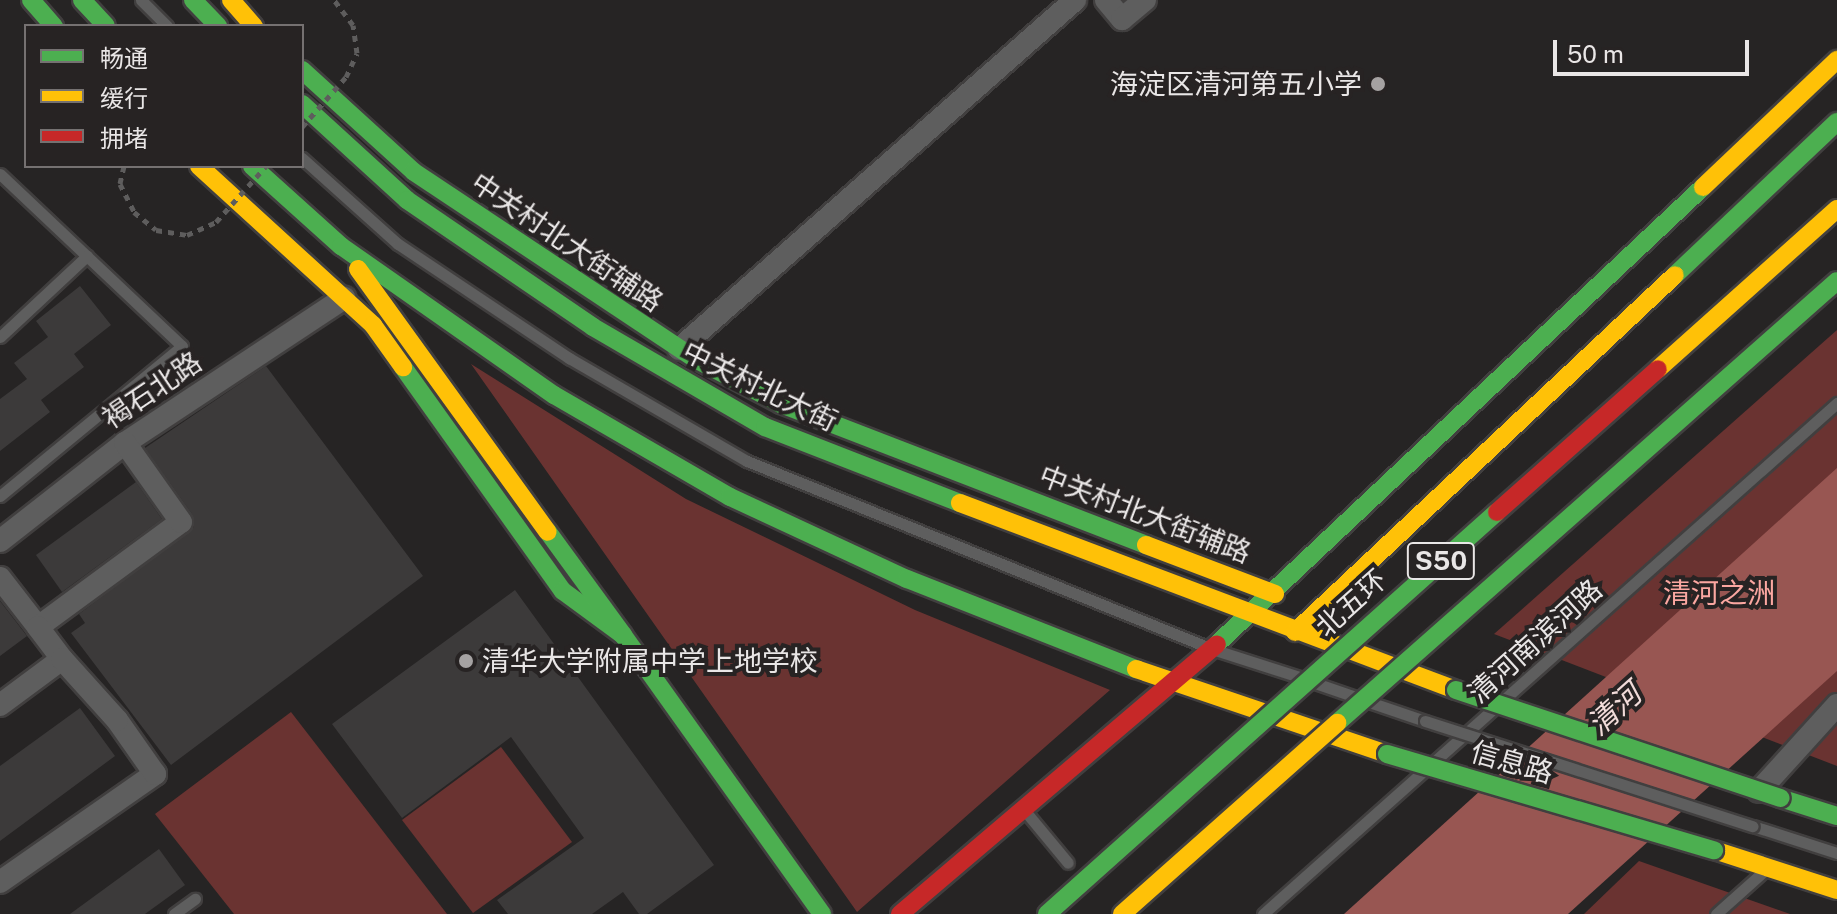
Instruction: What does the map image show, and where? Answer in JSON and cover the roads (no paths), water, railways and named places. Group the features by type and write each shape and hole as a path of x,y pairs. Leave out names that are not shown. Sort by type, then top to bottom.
{"main road":[{"path":"31,0 52,24"},
{"path":"82,0 104,24"},
{"path":"193,0 216,24"},
{"path":"231,0 252,24"},
{"path":"900,914 1275,594 1837,60"},
{"name":"中关村北大街辅路","path":"304,72 414,172 679,349 781,404 1275,594"},
{"name":"中关村北大街","path":"304,106 407,200 593,327 765,427 1250,616"},
{"path":"1295,632 1837,122"},
{"path":"201,168 373,325 563,591 623,635"},
{"path":"254,168 341,246 554,395 730,497 907,579 1173,683"},
{"name":"北五环","path":"1047,914 1837,209"},
{"path":"341,246 822,914"},
{"name":"S50","path":"1122,914 1837,281"},
{"name":"信息路","path":"1250,616 1456,690 1835,813"},
{"name":"信息路","path":"1173,683 1387,754 1769,866 1837,890"}],"street":[{"path":"1106,0 1122,19 1145,0"},
{"path":"679,349 1065,5"},
{"name":"褐石北路","path":"0,541 125,443 344,298"},
{"path":"38,627 181,522 125,443"},
{"path":"0,578 62,659 117,720 155,774 0,882"},
{"path":"0,705 62,659"},
{"path":"1769,794 1837,705"}],"lane":[{"path":"141,0 165,24"},
{"path":"304,160 398,244 569,358 747,461 1212,649"},
{"path":"0,174 182,346 0,496"},
{"path":"0,337 87,256"},
{"name":"清河南滨河路","path":"1263,914 1837,403"},
{"name":"信息路","path":"1212,649 1837,853"},
{"path":"1022,808 1068,863"},
{"path":"1716,914 1769,866"},
{"path":"174,914 195,899"}],"water":[{"name":"清河","path":"1837,468 1837,671 1568,914 1344,914"}],"place":[{"name":"海淀区清河第五小学","path":"1378,84"},
{"name":"清华大学附属中学上地学校","path":"466,661"}],"park label":[{"name":"清河之洲","path":"1719,593"}]}
